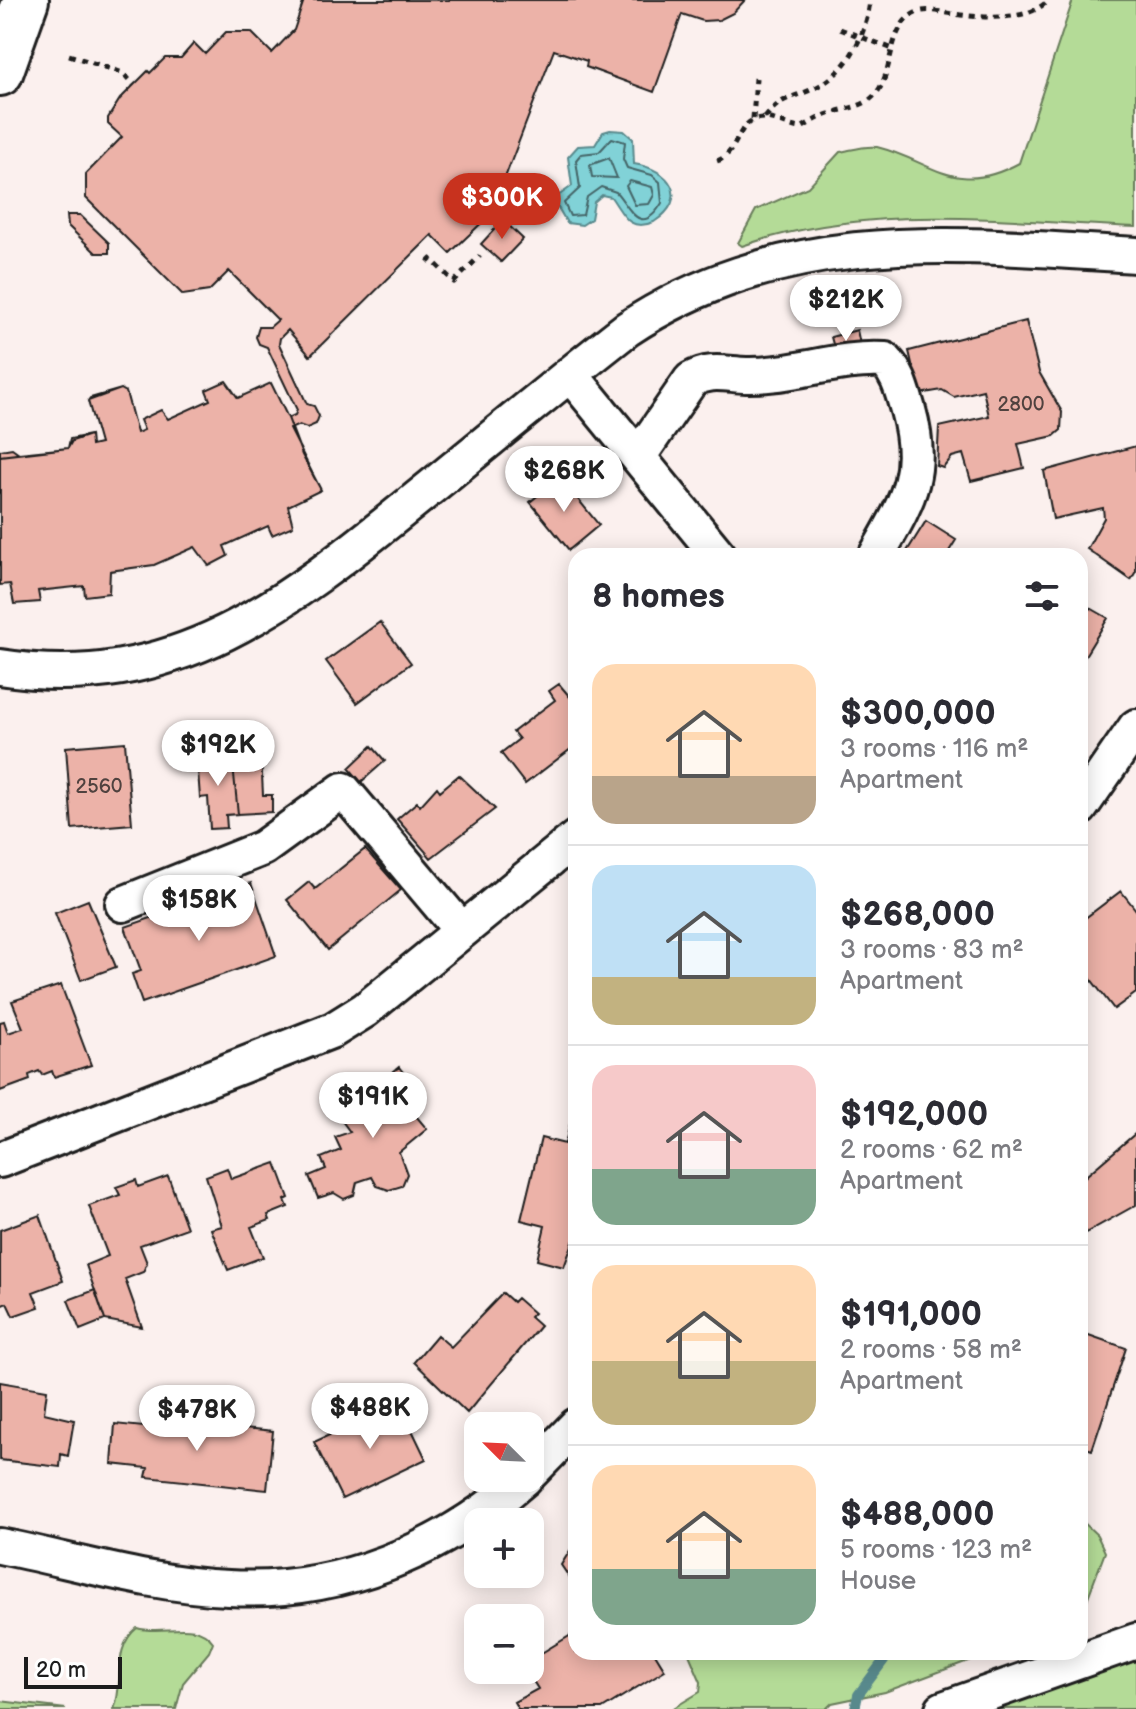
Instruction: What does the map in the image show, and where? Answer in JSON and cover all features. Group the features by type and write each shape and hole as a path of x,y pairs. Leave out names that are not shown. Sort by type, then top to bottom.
{"main road":[{"path":"0,73 26,0"}],"street":[{"path":"0,667 49,671 121,666 175,653 245,625 349,554 627,329 691,293 818,254 934,244 1136,255"},
{"path":"638,457 691,380 704,373 779,374 861,358 885,360 898,375 916,440 916,474 906,503 881,548"},
{"path":"570,374 712,548"},
{"path":"1088,796 1136,727"},
{"path":"123,904 263,848 343,790 462,931"},
{"path":"0,1160 325,1034 365,1010 568,845"},
{"path":"544,1459 568,1434"},
{"path":"0,1546 202,1586 303,1586 353,1575 405,1557 452,1533 506,1492"},
{"path":"1088,1658 1136,1641"},
{"path":"943,1709 1082,1660"}],"path":[{"path":"765,118 778,101 831,79 845,66 859,37 870,0"},
{"path":"717,161 731,152 743,127 753,119 765,118 801,128 832,112 852,110 867,102 881,88 893,49 908,16 921,10 978,16 1013,15 1042,8 1048,0"},
{"path":"840,29 893,49"},
{"path":"69,55 123,73 134,85"},
{"path":"753,119 756,78"},
{"path":"428,262 431,259 454,282 480,256"}],"green space":[{"path":"1073,0 1136,0 1136,227 987,219 888,219 790,232 742,246 738,243 756,210 808,187 840,152 877,147 961,177 997,173 1019,163"},
{"path":"1088,1527 1097,1535 1105,1552 1088,1597"},
{"path":"137,1628 188,1629 206,1635 213,1642 209,1652 183,1683 176,1709 114,1709 121,1656 129,1636"},
{"path":"1136,1656 1136,1709 985,1709"},
{"path":"691,1660 971,1660 885,1692 832,1703 826,1709 672,1709 700,1692 701,1682"},
{"path":"0,1701 66,1709 0,1709"}],"water":[{"path":"624,131 633,139 634,164 647,167 666,178 673,194 672,204 654,222 638,225 623,215 611,197 602,195 594,202 591,219 582,225 567,223 556,204 558,196 572,186 568,157 578,146 595,145 603,132"}],"building":[{"path":"304,0 745,0 733,13 719,20 703,21 682,14 654,92 586,67 587,61 554,50 491,214 450,253 432,235 310,356 288,330 280,338 279,344 307,404 314,406 319,416 316,424 290,429 321,490 288,506 293,526 272,535 268,526 224,546 228,556 209,566 195,547 154,565 110,571 109,593 85,596 84,586 38,591 40,602 14,604 10,584 0,585 0,450 12,448 19,453 68,448 70,439 90,435 91,446 100,444 88,401 121,389 126,392 137,433 144,430 140,420 161,410 168,419 210,400 206,390 226,381 238,398 271,383 288,418 295,415 297,410 267,347 259,344 256,337 259,327 270,327 278,320 229,271 209,291 183,295 86,198 86,174 122,137 108,124 108,118 120,99 148,71 150,73 165,58 181,58 194,43 205,54 226,32 251,32 272,53 294,30"},
{"path":"67,215 80,215 109,243 109,253 96,253 68,226"},
{"path":"503,220 523,239 501,262 481,244"},
{"path":"1026,321 1039,372 1062,412 1061,430 1054,436 1018,444 1024,468 971,481 963,454 952,457 943,468 937,466 939,427 989,416 983,390 954,397 942,390 919,394 909,351"},
{"path":"857,330 861,349 836,355 831,337"},
{"path":"226,381 238,398 271,383 288,418 302,455 321,490 288,506 293,526 272,535 268,526 224,546 228,556 209,566 195,547 154,565 110,571 109,593 85,596 84,586 38,591 40,602 14,604 10,584 0,585 0,456 68,448 72,441 90,435 91,446 100,444 88,401 90,398 121,389 126,392 137,433 144,430 140,420 161,410 168,419 210,400 206,390"},
{"path":"1136,446 1136,571 1131,580 1088,550 1104,518 1103,508 1053,519 1044,471"},
{"path":"560,477 599,525 568,549 530,502"},
{"path":"926,521 956,540 951,548 909,548"},
{"path":"1088,607 1108,618 1088,651"},
{"path":"380,622 411,663 357,703 326,661"},
{"path":"559,684 568,695 568,751 525,784 501,753 519,739 513,732 555,700 549,691"},
{"path":"125,742 132,824 72,829 66,747"},
{"path":"372,746 385,761 361,782 349,768"},
{"path":"261,753 263,795 272,795 272,812 238,814 232,755"},
{"path":"232,755 238,814 226,815 227,828 210,829 208,797 200,798 197,757"},
{"path":"459,775 495,809 431,858 397,819 417,802 420,806 437,787 440,791"},
{"path":"365,849 401,890 328,950 287,900 309,882 315,889"},
{"path":"251,883 276,956 142,1003 132,974 141,971 125,927"},
{"path":"1121,891 1136,910 1136,993 1114,1009 1088,975 1088,916"},
{"path":"88,900 116,967 81,980 55,913"},
{"path":"61,985 91,1065 54,1077 52,1071 42,1075 39,1071 29,1075 30,1080 0,1091 0,1022 4,1021 8,1033 23,1028 12,1001"},
{"path":"399,1067 420,1094 406,1104 427,1129 399,1152 407,1174 402,1186 389,1190 377,1186 372,1177 357,1182 354,1195 344,1199 334,1193 318,1198 309,1176 326,1169 321,1158 341,1150 335,1137 350,1132 339,1117"},
{"path":"568,1132 568,1256 564,1267 537,1260 545,1226 521,1220 541,1138 565,1144"},
{"path":"1136,1133 1136,1205 1088,1232 1088,1174"},
{"path":"276,1163 289,1198 285,1200 288,1207 268,1215 270,1220 251,1227 263,1257 228,1270 211,1229 222,1226 206,1176 227,1168 231,1179"},
{"path":"168,1176 187,1228 140,1245 147,1263 143,1272 125,1279 142,1327 105,1320 86,1265 108,1256 89,1206 120,1195 116,1187 136,1180 138,1187"},
{"path":"40,1215 63,1281 33,1292 39,1307 13,1316 7,1303 0,1306 0,1230"},
{"path":"95,1290 105,1320 80,1330 68,1300"},
{"path":"503,1293 513,1302 517,1298 534,1313 530,1317 540,1326 468,1412 414,1362 437,1335 451,1347"},
{"path":"1088,1335 1126,1348 1092,1450 1088,1449"},
{"path":"0,1382 47,1390 44,1413 74,1420 68,1456 61,1454 60,1467 0,1460"},
{"path":"399,1403 426,1459 342,1499 314,1442"},
{"path":"153,1418 273,1431 267,1490 146,1477 148,1468 112,1464 115,1424 153,1428"},
{"path":"568,1554 568,1576 561,1565"},
{"path":"568,1637 568,1660 659,1660 665,1670 602,1709 518,1709 514,1702 538,1689 535,1684 544,1684 544,1651"}],"waterway":[{"path":"855,1709 858,1695 884,1660"}]}
